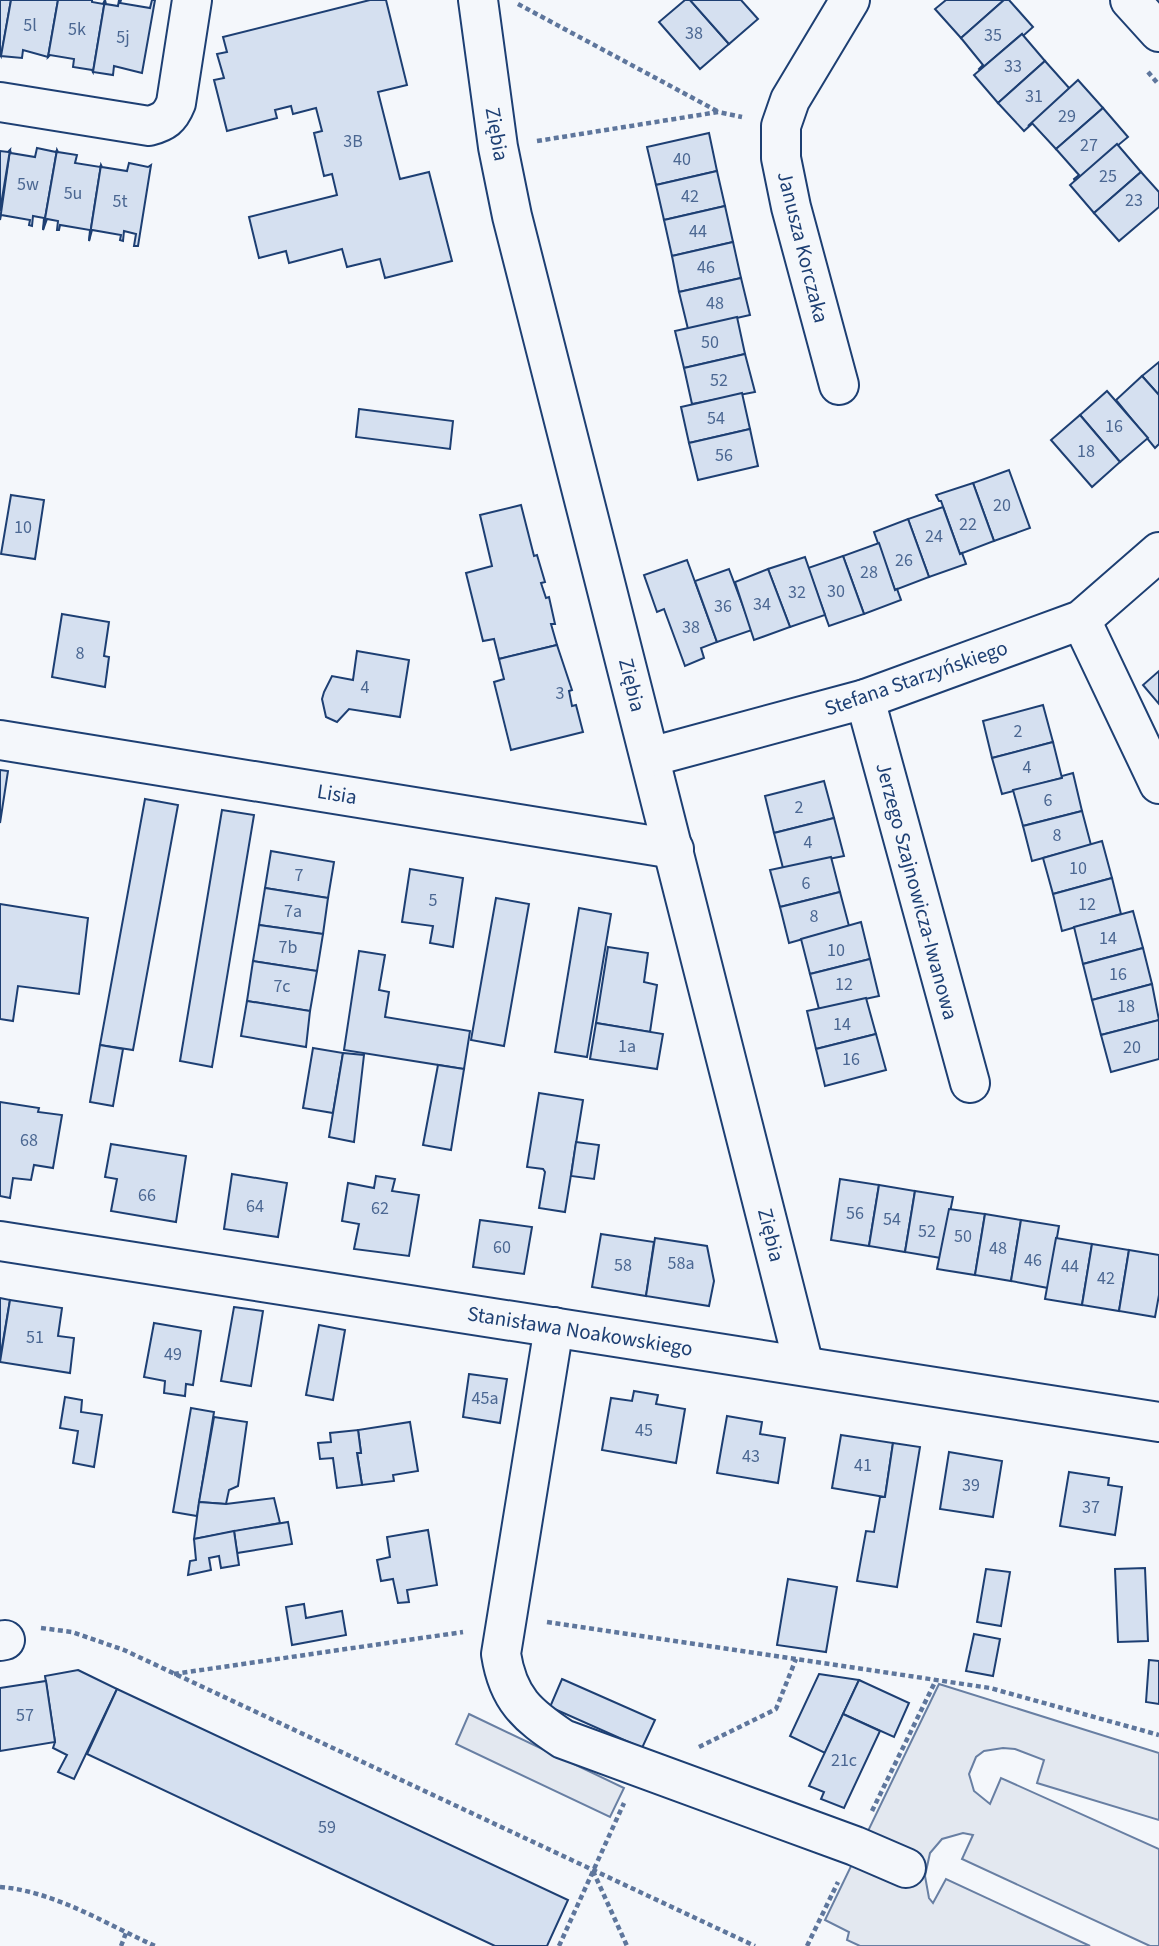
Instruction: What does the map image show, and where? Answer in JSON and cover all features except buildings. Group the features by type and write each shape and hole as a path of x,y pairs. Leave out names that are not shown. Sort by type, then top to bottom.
{"street":[{"path":"0,102 149,126 159,124 171,117 176,103 192,0"},
{"name":"Ziębia","path":"478,0 498,147 512,216 804,1366"},
{"name":"Janusza Korczaka","path":"839,385 791,207 781,158 781,126 790,100 849,0"},
{"path":"1130,0 1159,32"},
{"name":"Stefana Starzyńskiego","path":"650,757 865,699 1081,620 1159,552"},
{"path":"1081,620 1159,783"},
{"name":"Jerzego Szajnowicza-Iwanowa","path":"865,699 970,1083"},
{"name":"Lisia","path":"0,740 674,849"},
{"name":"Stanisława Noakowskiego","path":"0,1241 1159,1422"},
{"path":"554,1327 501,1654 510,1689 528,1714 563,1739 855,1846 906,1868"}],"path":[{"path":"511,0 718,112 781,126"},
{"path":"498,147 718,112"},
{"path":"173,1675 507,1621 990,1688 1159,1735"},
{"path":"2,1641 3,1626 28,1626 72,1632 124,1650 755,1946"},
{"path":"559,1946 593,1870 645,1769 776,1709 796,1659"},
{"path":"593,1870 627,1946"},
{"path":"0,1887 20,1888 49,1898 155,1946"},
{"path":"121,1946 126,1933"}],"shaded area":[{"path":"939,1684 1159,1753 1159,1820 1037,1783 1044,1760 1015,1749 984,1751 976,1757 969,1774 974,1791 990,1804 1001,1778 1159,1849 1159,1946 1150,1946 962,1859 973,1835 963,1833 942,1839 930,1853 925,1876 929,1898 933,1903 946,1879 1090,1946 860,1946 847,1940 849,1932 825,1920"},
{"path":"469,1714 624,1788 610,1817 456,1744"}]}
